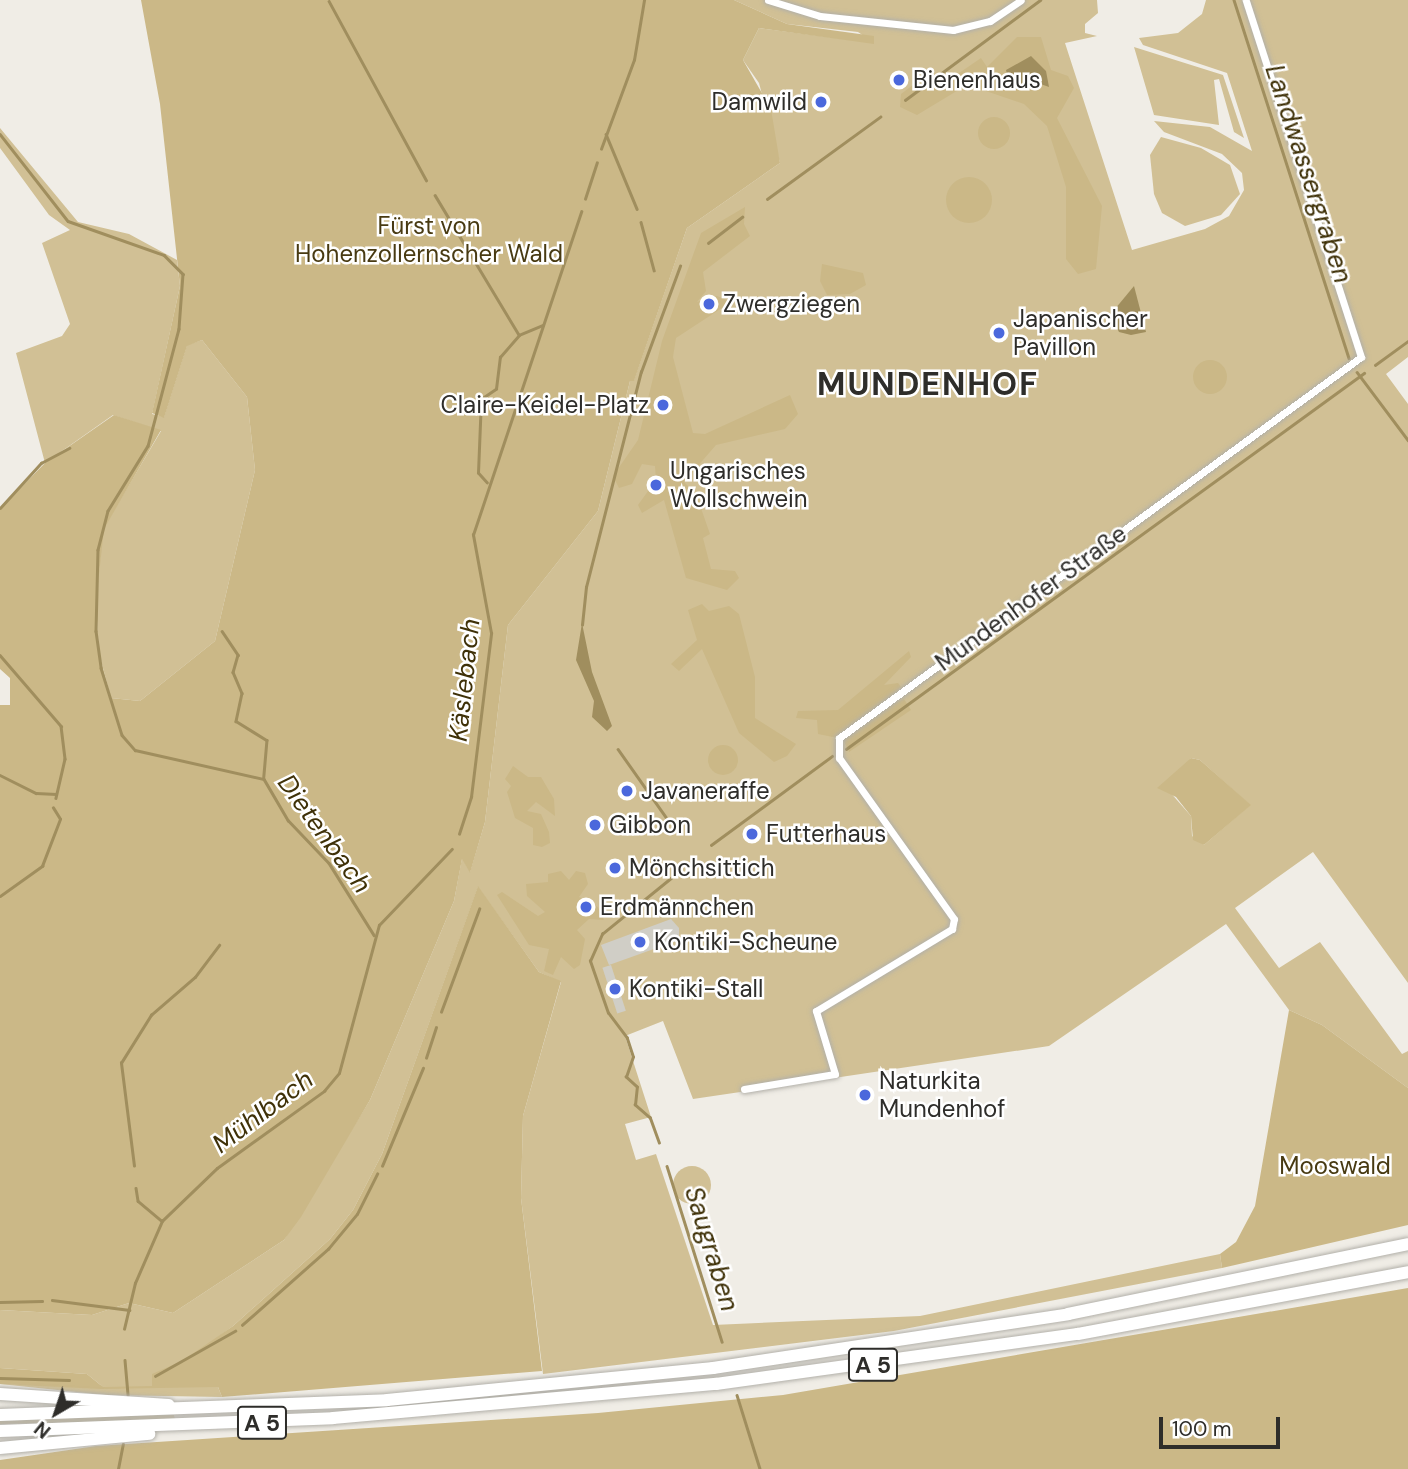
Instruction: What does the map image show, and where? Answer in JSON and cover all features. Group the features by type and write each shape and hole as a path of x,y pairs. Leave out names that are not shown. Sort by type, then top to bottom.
{"highway":[{"name":"A 5","path":"0,1415 214,1410 559,1386 882,1346 1068,1314 1408,1244"},
{"name":"A 5","path":"0,1431 191,1427 506,1406 876,1365 1210,1311 1408,1272"},
{"path":"1,1394 214,1410"},
{"path":"0,1448 92,1442 191,1427"}],"street":[{"path":"768,0 820,16 953,30 990,21 1021,0"},
{"name":"Mundenhofer Straße","path":"744,1089 835,1074 816,1011 952,929 954,919 839,758 839,738 1361,357 1246,0"}],"shaded area":[{"path":"734,0 1097,0 1098,13 1085,24 1085,33 1097,36 1065,43 1132,250 1205,229 1229,216 1244,190 1242,173 1222,154 1164,132 1154,121 1210,127 1252,151 1227,73 1143,45 1139,38 1178,33 1202,14 1206,0 1408,0 1408,357 1386,374 1408,404 1408,983 1313,852 1235,908 1279,968 1320,942 1402,1054 1408,1051 1408,1088 1322,1025 1289,1010 1226,924 1049,1046 693,1099 663,1021 625,1036 651,1117 625,1124 636,1160 656,1154 713,1325 920,1316 1220,1254 1222,1268 894,1331 543,1374 521,1198 523,1116 561,982 539,972 478,887 382,1154 353,1210 330,1239 233,1326 152,1386 103,1387 87,1374 0,1368 0,1310 92,1315 129,1303 173,1313 284,1240 370,1100 454,901 462,858 470,872 485,822 508,625 598,511 630,381 634,380 687,228 780,163 759,83 743,60 759,28 874,43 858,32 787,24","holes":["1191,758 1200,760 1250,805 1204,845 1192,836 1191,816 1169,791"]},
{"path":"1134,47 1223,75 1244,138 1234,132 1219,79 1214,80 1219,125 1154,115"},
{"path":"1031,56 1046,71 1049,87 1035,82 1019,90 1010,87 1006,70"},
{"path":"0,128 78,222 129,234 177,260 180,286 152,414 164,417 187,345 202,340 247,397 255,470 215,641 140,701 111,698 99,653 96,602 103,529 161,431 113,415 45,463 16,353 62,336 70,324 42,243 70,230 49,215 0,148"},
{"path":"1161,137 1201,148 1230,165 1240,194 1221,215 1185,226 1162,213 1154,194 1150,155"},
{"path":"1134,286 1146,332 1131,335 1119,332 1110,315"},
{"path":"582,623 592,672 612,726 607,731 592,717 594,701 576,660"},
{"path":"692,1166 705,1172 711,1185 705,1198 692,1204 679,1198 673,1185 679,1172"},
{"path":"0,1384 218,1387 222,1397 105,1395"},
{"path":"174,1415 175,1420 0,1424 0,1418"}],"green space":[{"name":"Fürst von Hohenzollernscher Wald","path":"141,0 734,0 787,24 874,36 874,44 759,28 743,60 771,109 780,163 687,228 634,381 630,381 598,511 508,625 485,822 470,873 462,859 454,901 370,1100 301,1217 284,1240 173,1313 129,1303 92,1315 0,1310 0,705 10,705 10,678 0,669 0,509 45,463 114,415 161,430 104,529 96,602 99,653 111,698 140,701 215,641 255,470 247,397 202,340 187,346 164,418 152,413 180,286 160,104"},
{"path":"1017,37 1041,37 1051,70 1068,76 1074,88 1057,118 1102,206 1096,269 1078,274 1066,259 1066,187 1047,126 1024,104 980,89 975,80 917,115 900,107 901,94 913,85 913,76 946,82 981,58 987,67"},
{"path":"994,117 1005,122 1010,133 1005,144 994,149 983,144 978,133 983,122"},
{"path":"969,177 985,184 992,200 985,216 969,223 953,216 946,200 953,184"},
{"path":"745,207 744,224 750,236 703,272 706,291 697,302 717,296 731,302 676,338 673,357 693,433 705,434 790,395 798,414 785,429 716,445 684,482 696,494 710,534 703,538 711,569 735,571 739,578 727,590 686,578 664,500 642,513 638,505 656,480 655,466 642,464 632,484 619,488 613,476 638,440 662,341 701,233"},
{"path":"822,264 863,273 866,285 850,294 827,295 820,281"},
{"path":"1210,360 1222,365 1227,377 1222,389 1210,394 1198,389 1193,377 1198,365"},
{"path":"702,604 709,611 729,606 739,614 755,677 755,718 796,744 787,756 774,762 739,733 702,649 679,671 671,664 697,640 688,610"},
{"path":"909,651 911,657 884,685 898,683 901,687 887,700 890,705 904,699 911,710 849,752 843,739 818,734 817,720 796,718 798,711 838,710"},
{"path":"723,745 729,746 737,754 737,766 729,774 723,775 717,774 709,766 708,760 709,754 717,746"},
{"path":"1191,758 1200,760 1251,805 1204,845 1193,840 1191,816 1176,797 1157,788"},
{"path":"513,766 528,777 541,777 554,799 555,816 536,802 527,811 541,814 549,832 550,843 542,847 533,845 533,828 515,818 507,792 511,786 505,779"},
{"path":"561,871 569,880 576,871 585,873 588,884 579,897 598,907 604,920 589,919 577,930 585,939 580,965 574,969 561,957 553,975 544,971 549,949 529,945 497,895 502,892 538,916 545,912 527,896 526,884 548,882 548,874"},
{"path":"478,886 539,972 561,981 523,1116 521,1198 542,1371 222,1397 218,1387 101,1389 0,1384 0,1368 87,1374 103,1387 152,1386 152,1374 182,1361 233,1326 330,1239 353,1210 382,1154"},
{"name":"Mooswald","path":"1289,1010 1322,1025 1408,1088 1408,1225 1222,1268 1220,1254 1236,1242 1255,1206"},
{"path":"1408,1288 1408,1469 0,1469 0,1460 96,1446 598,1413 783,1395"}],"building":[{"name":"Kontiki-Scheune","path":"671,919 679,928 679,940 609,965 601,945"},
{"name":"Kontiki-Stall","path":"611,965 626,1011 617,1013 602,968"}],"waterway":[{"name":"Käslebach","path":"601,149 634,60 644,0"},
{"path":"905,100 1040,0"},
{"name":"Landwassergraben","path":"1234,0 1349,358"},
{"path":"329,1 426,180"},
{"path":"767,199 880,117"},
{"name":"Dietenbach","path":"0,134 68,221 164,255 183,274 179,329 148,446 108,511 98,550 96,631 101,668 122,735 135,750 264,779 288,820 329,863 374,935"},
{"path":"606,134 637,209"},
{"name":"Käslebach","path":"585,199 597,163"},
{"path":"435,195 519,335"},
{"name":"Käslebach","path":"459,834 471,797 491,633 473,535 581,212"},
{"path":"708,243 742,217"},
{"path":"641,222 654,270"},
{"path":"582,625 586,587 641,372 680,266"},
{"name":"Mühlbach","path":"487,483 478,473 481,399 496,389 500,357 519,335 542,325"},
{"path":"1375,365 1408,341"},
{"name":"Landwassergraben","path":"1357,372 1408,440"},
{"path":"846,749 1364,373"},
{"path":"0,508 41,463 69,448"},
{"path":"222,631 238,655 233,672 242,693 236,721 267,740 264,777"},
{"path":"0,655 61,726 65,759 56,798"},
{"path":"618,749 666,817"},
{"path":"711,845 832,756"},
{"path":"0,775 36,793 56,794"},
{"path":"0,896 42,866 60,819 53,808"},
{"name":"Mühlbach","path":"124,1329 135,1283 162,1221 217,1168 324,1091 339,1073 379,925 452,849"},
{"path":"659,1143 650,1118 635,1105 637,1087 626,1077 633,1057 627,1038 608,1013 590,961 602,934 671,878"},
{"path":"441,1012 479,909"},
{"path":"134,1166 121,1063 151,1015 195,977 219,945"},
{"path":"426,1058 436,1028"},
{"path":"382,1166 423,1068"},
{"name":"Saugraben","path":"667,1166 722,1342"},
{"path":"242,1325 328,1249 357,1214 377,1174"},
{"path":"136,1188 138,1201 162,1221"},
{"path":"52,1300 129,1310"},
{"path":"0,1302 42,1301"},
{"path":"155,1376 235,1331"},
{"name":"Mühlbach","path":"125,1360 128,1395"},
{"path":"0,1378 69,1380"},
{"name":"Saugraben","path":"737,1395 760,1469"},
{"name":"Mühlbach","path":"118,1469 123,1444"}],"place":[{"name":"Bienenhaus","path":"899,80"},
{"name":"Damwild","path":"821,102"},
{"name":"Zwergziegen","path":"709,304"},
{"name":"Japanischer Pavillon","path":"999,333"},
{"name":"Claire-Keidel-Platz","path":"663,405"},
{"name":"Ungarisches Wollschwein","path":"656,485"},
{"name":"Javaneraffe","path":"627,791"},
{"name":"Gibbon","path":"595,825"},
{"name":"Futterhaus","path":"752,834"},
{"name":"Mönchsittich","path":"615,868"},
{"name":"Erdmännchen","path":"586,907"},
{"name":"Kontiki-Scheune","path":"640,942"},
{"name":"Kontiki-Stall","path":"615,989"},
{"name":"Naturkita Mundenhof","path":"865,1095"}],"district":[{"name":"MUNDENHOF","path":"928,384"}]}
